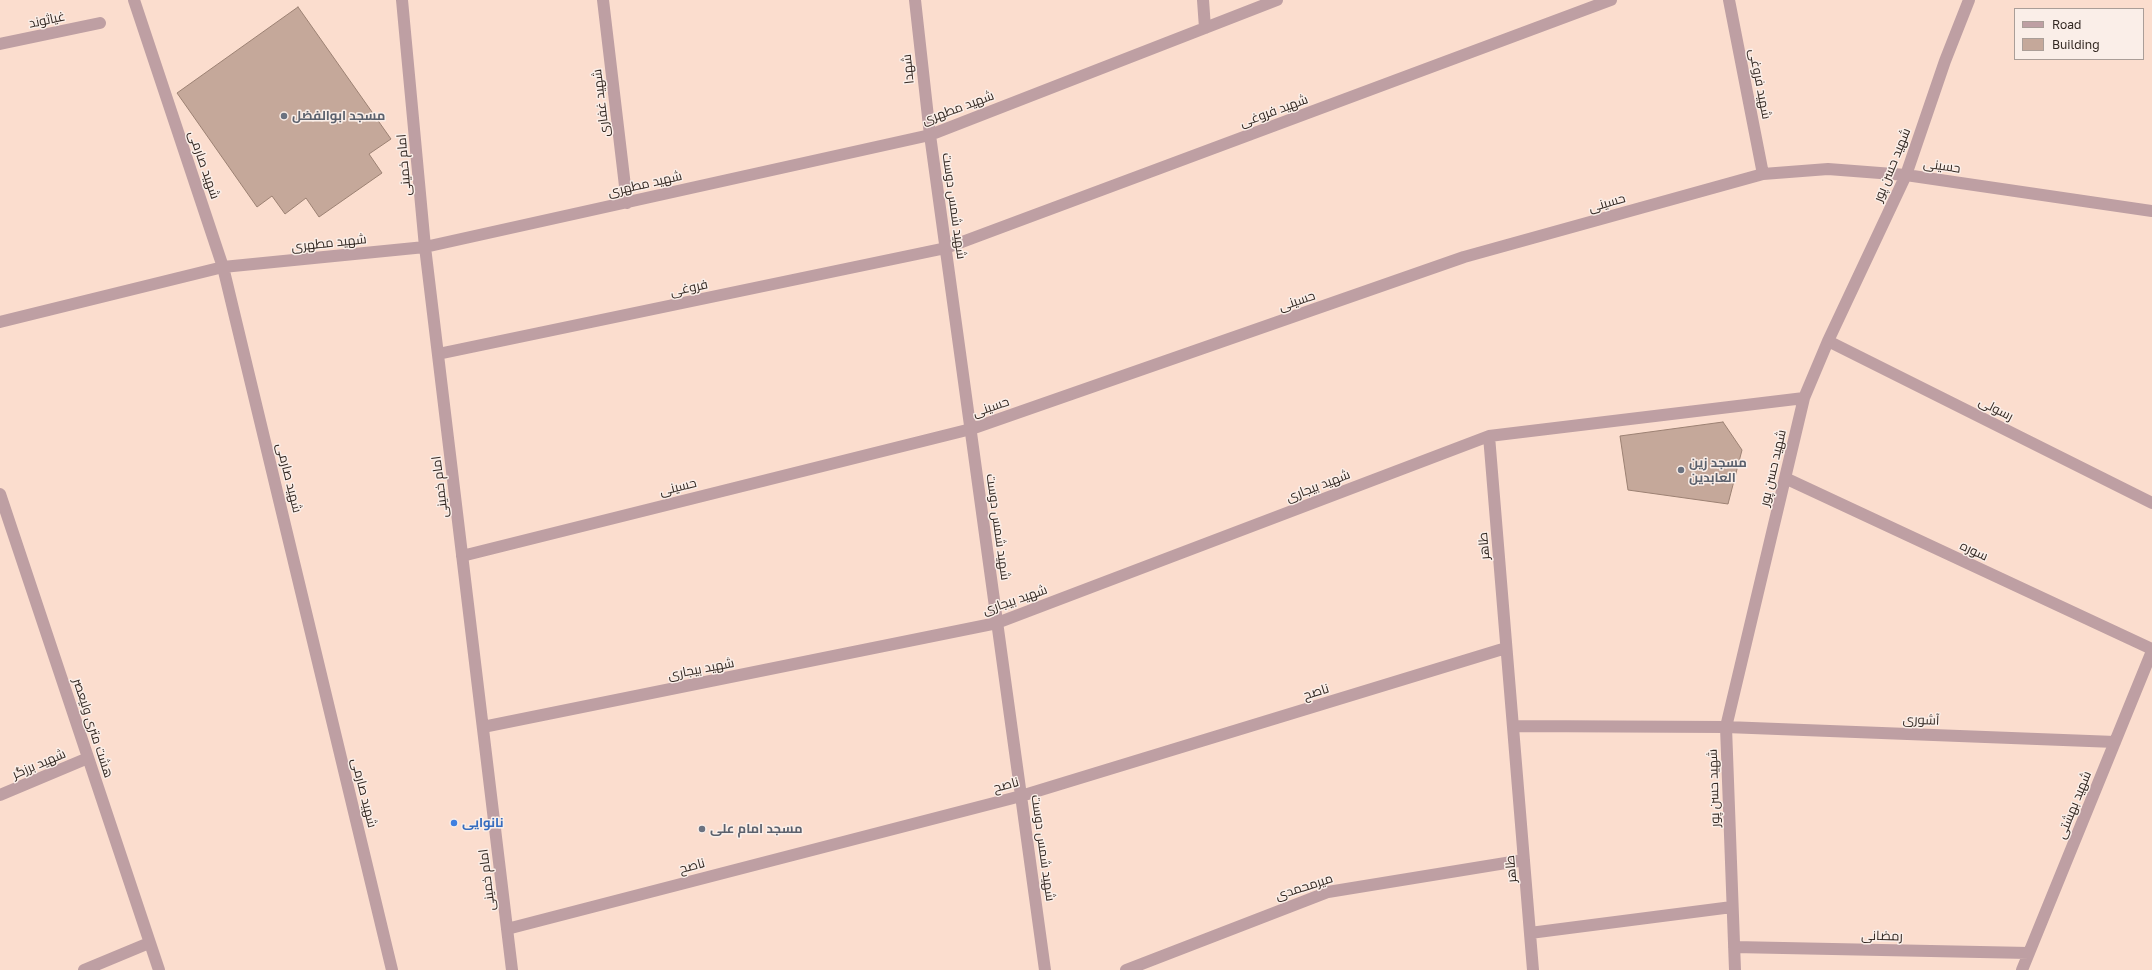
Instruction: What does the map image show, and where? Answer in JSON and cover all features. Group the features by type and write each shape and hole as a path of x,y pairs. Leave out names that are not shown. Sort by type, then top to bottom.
{"street":[{"name":"شهید صارمی","path":"134,0 224,267 392,970"},
{"name":"امام خمینی","path":"402,0 425,247 512,970"},
{"name":"شهید غفاری","path":"603,0 627,203"},
{"name":"شهدا","path":"915,0 930,135"},
{"path":"1203,0 1205,28"},
{"name":"شهید مطهری","path":"0,322 224,267 425,247 930,135 1277,0"},
{"name":"شهید فروغی","path":"946,248 1611,0"},
{"name":"شهید فروغی","path":"1729,0 1763,174"},
{"name":"شهید حسن پور","path":"1735,970 1726,727 1804,398 1828,341 1906,175 1945,62 1969,0"},
{"name":"غیاثوند","path":"0,44 100,23"},
{"name":"شهید شمس دوست","path":"930,135 1045,970"},
{"name":"حسینی","path":"462,556 971,429 1464,257 1763,174 1828,169 1906,175 2152,210"},
{"name":"فروغی","path":"438,354 946,248"},
{"name":"رسولی","path":"1828,341 2152,503"},
{"path":"1489,436 1804,398"},
{"name":"شهید بیجاری","path":"483,727 997,623 1489,436"},
{"name":"طاهر","path":"1489,436 1533,970"},
{"name":"سوره","path":"1785,478 2152,650"},
{"name":"هشت متری ولیعصر","path":"0,494 159,970"},
{"name":"ناصح","path":"507,929 1021,796 1506,648"},
{"name":"شهید بهشتی","path":"2022,970 2152,650"},
{"name":"آشوری","path":"1513,726 1726,727 2115,742"},
{"name":"شهید برزگر","path":"0,796 88,758"},
{"name":"میرمحمدی","path":"1126,970 1328,892 1524,860"},
{"path":"1530,933 1732,907"},
{"path":"84,970 149,943"},
{"name":"رمضانی","path":"1734,947 2029,953"}],"building":[{"name":"مسجد ابوالفضل","path":"298,7 391,139 369,154 382,173 319,217 306,198 285,214 272,196 257,207 177,93"},
{"name":"مسجد زین العابدین","path":"1723,422 1742,450 1728,504 1628,490 1620,436"}],"place":[{"name":"مسجد ابوالفضل","path":"284,116"},
{"name":"مسجد زین العابدین","path":"1681,470"},
{"name":"نانوایی","path":"454,823"},
{"name":"مسجد امام علی","path":"702,829"}]}
